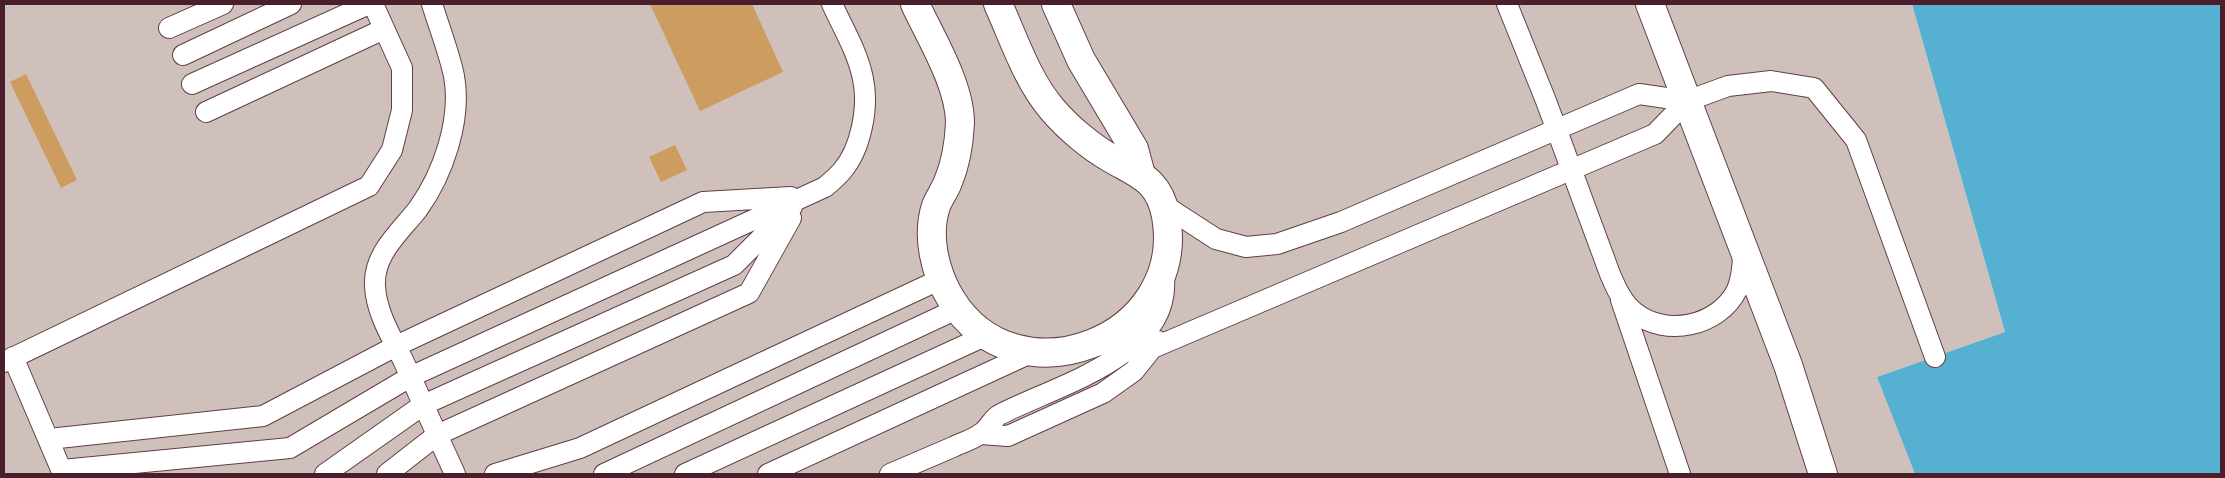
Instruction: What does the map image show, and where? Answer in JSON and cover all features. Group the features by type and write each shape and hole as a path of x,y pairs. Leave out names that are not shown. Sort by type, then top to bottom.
{"street":[{"path":"916,4 943,63 955,95 960,121 956,159 936,207 933,232 934,256 941,280 968,320 987,335 1009,346 1033,352 1057,352 1082,348 1104,339 1125,326 1142,308 1164,277 1167,240 1166,216 1159,192 1148,179 1112,159 1066,124 1051,108 1034,82 998,4"},
{"path":"1056,4 1082,60 1134,149 1141,174"},
{"path":"1650,4 1788,365 1823,474"}],"lane":[{"path":"169,28 223,4"},
{"path":"183,55 291,4"},
{"path":"192,84 369,4"},
{"path":"373,4 402,68 402,110 392,150 369,186 8,360 49,439 62,472 290,448 410,376 825,187 843,170 855,149 864,111 863,79 852,47 832,4"},
{"path":"432,4 454,77 455,116 434,182 418,208 382,254 376,269 375,285 377,301 396,346 455,474"},
{"path":"1507,4 1557,129 1619,296 1680,474"},
{"path":"206,112 384,29"},
{"path":"1093,344 1129,349 1155,347 1654,134 1686,101 1728,86 1771,81 1814,88 1856,140 1935,357"},
{"path":"1162,204 1216,239 1246,247 1277,244 1341,222 1640,94 1686,101"},
{"path":"49,439 263,416 396,346 703,202 802,196"},
{"path":"325,474 423,405 734,265 802,196"},
{"path":"387,474 437,436 749,293 802,196"},
{"path":"1619,296 1635,313 1656,324 1679,327 1702,322 1722,309 1736,290 1744,268 1742,245"},
{"path":"981,434 1008,436 1102,393 1134,371 1155,347 1164,329 1167,310 1164,277"},
{"path":"890,474 981,434 996,417 1086,375 1129,349 1144,337 1158,315 1164,277"},
{"path":"495,474 580,448 941,280"},
{"path":"604,474 959,308"},
{"path":"685,474 987,335"},
{"path":"768,474 1033,352"}],"shaded area":[{"path":"4,4 1912,4 2005,332 1877,377 1915,474 4,474"}],"water":[{"path":"1912,4 2221,4 2221,474 1915,474 1877,377 2005,332"}],"building":[{"path":"650,4 752,4 783,72 700,111"},
{"path":"26,74 77,180 61,188 10,82"},
{"path":"675,145 687,170 661,182 649,157"}]}
